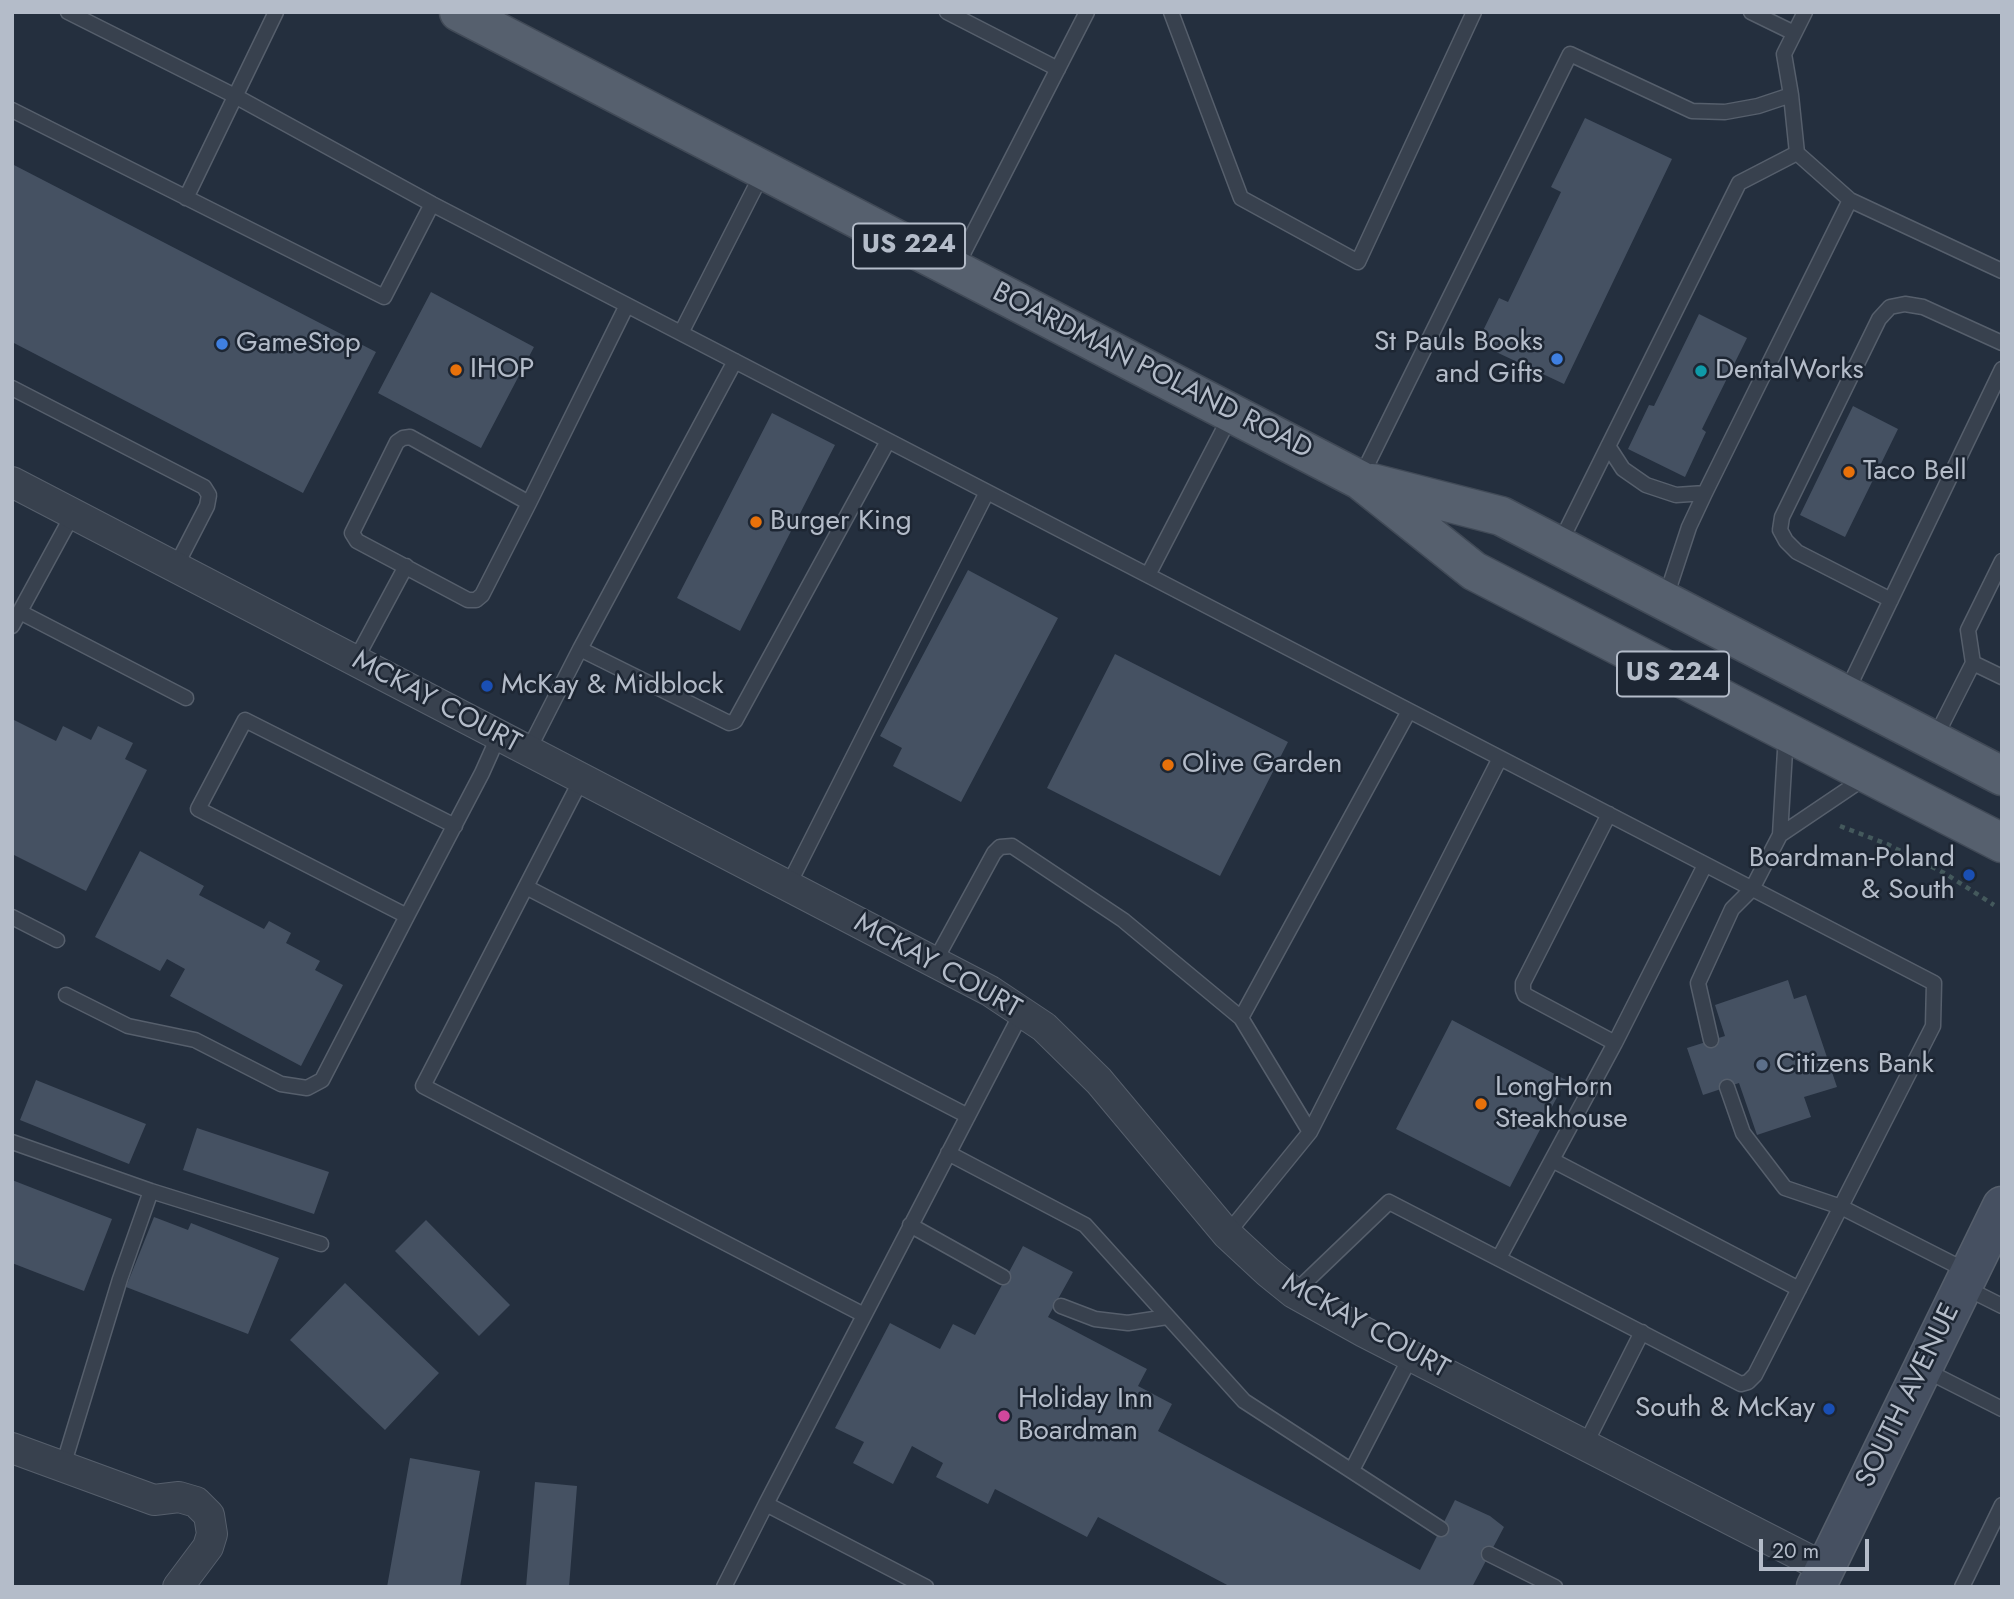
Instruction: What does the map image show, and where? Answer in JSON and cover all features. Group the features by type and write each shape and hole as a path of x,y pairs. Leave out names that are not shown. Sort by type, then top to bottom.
{"main road":[{"name":"BOARDMAN POLAND ROAD","path":"467,14 1360,480 1474,571 2002,843"},
{"name":"BOARDMAN POLAND ROAD","path":"1360,480 1501,516 2002,776"},
{"name":"SOUTH AVENUE","path":"1821,1577 2002,1206"}],"street":[{"name":"MCKAY COURT","path":"12,482 990,991 1044,1027 1099,1081 1227,1234 1294,1293 1585,1445 1821,1577"},
{"path":"12,1447 154,1500 179,1497 196,1502 209,1515 212,1534 208,1547 178,1587"}],"lane":[{"path":"68,12 235,96 432,204 735,362 1934,982 1933,1026 1755,1375 1748,1382 1741,1384 1389,1202 1294,1293"},
{"path":"186,198 276,12"},
{"path":"955,270 1087,12"},
{"path":"1171,12 1241,198 1358,262 1474,12"},
{"path":"1751,12 1794,33"},
{"path":"1805,12 1784,54 1797,153 1850,200 2002,271"},
{"path":"949,13 1058,69"},
{"path":"1360,480 1570,54 1692,111 1725,112 1758,106 1791,94"},
{"path":"12,110 384,297 432,204"},
{"path":"1559,547 1739,183 1797,153"},
{"path":"681,333 764,171"},
{"path":"1665,601 1689,527 1850,200"},
{"path":"1891,600 1797,552 1780,530 1782,517 1879,319 1890,307 1905,304 1923,307 2002,343"},
{"path":"529,503 410,437 403,438 397,442 352,533 357,541 468,600 476,600 482,595 529,503 628,305"},
{"path":"528,751 735,362"},
{"path":"1845,695 2002,369"},
{"path":"12,388 204,487 209,495 207,506 175,568"},
{"path":"1148,575 1231,414"},
{"path":"580,649 729,723 735,721 888,441"},
{"path":"1608,446 1623,470 1646,485 1676,495 1705,493"},
{"path":"788,886 987,492"},
{"path":"12,626 73,514"},
{"path":"1934,741 1973,663 1968,630 2002,561"},
{"path":"355,661 406,566"},
{"path":"20,612 186,698"},
{"path":"1973,663 2002,677"},
{"path":"1241,1018 1409,711"},
{"path":"407,916 198,809 245,720 454,825"},
{"path":"1711,1040 1698,983 1732,909 1752,888 1780,835 1786,732"},
{"path":"66,995 128,1026 195,1040 281,1084 307,1088 322,1080 499,735"},
{"path":"1227,1234 1310,1132 1500,758"},
{"path":"1780,835 1869,775"},
{"path":"582,778 423,1086 864,1315"},
{"path":"1609,814 1523,983 1523,990 1525,995 1615,1043"},
{"path":"934,961 994,853 1000,847 1012,846 1123,920 1241,1018 1310,1132"},
{"path":"1499,1258 1615,1043 1705,865"},
{"path":"526,887 968,1116"},
{"path":"12,917 57,940"},
{"path":"724,1587 1022,1012"},
{"path":"1727,1087 1742,1133 1784,1188 1841,1207 1966,1279 2002,1306"},
{"path":"12,1142 151,1191 321,1244"},
{"path":"948,1153 1085,1225 1244,1401 1441,1529"},
{"path":"1552,1160 1799,1289"},
{"path":"64,1466 120,1279 151,1191"},
{"path":"910,1226 1003,1277"},
{"path":"1061,1306 1095,1320 1128,1323 1167,1317"},
{"path":"1585,1445 1642,1332"},
{"path":"1352,1470 1411,1356"},
{"path":"1923,1369 2002,1409"},
{"path":"765,1504 926,1587"},
{"path":"1962,1587 2002,1505"},
{"path":"1489,1554 1555,1587"}],"path":[{"path":"1809,816 1887,844 1946,874 1994,905"}],"building":[{"path":"1585,118 1672,159 1564,384 1477,343 1499,298 1508,302 1561,192 1551,187"},
{"path":"12,164 376,352 303,493 12,342"},
{"name":"IHOP","path":"431,292 534,347 481,448 378,393"},
{"name":"DentalWorks","path":"1699,314 1747,338 1702,429 1706,432 1685,477 1628,449 1649,405 1654,406"},
{"name":"Taco Bell","path":"1853,406 1898,429 1845,537 1800,515"},
{"name":"Burger King","path":"772,413 835,445 740,631 677,598"},
{"path":"968,570 1058,618 961,802 893,766 902,748 880,736"},
{"name":"Olive Garden","path":"1115,654 1288,742 1220,876 1047,788"},
{"path":"12,719 56,741 63,726 91,740 98,726 133,743 125,759 147,770 86,891 12,854"},
{"path":"140,851 204,886 199,895 264,929 269,921 291,933 286,943 320,961 315,970 343,985 301,1066 170,996 185,969 167,959 160,971 95,937"},
{"name":"Citizens Bank","path":"1788,980 1794,999 1806,995 1837,1087 1804,1097 1811,1117 1757,1135 1739,1083 1703,1095 1687,1048 1725,1036 1715,1005"},
{"name":"LongHorn Steakhouse","path":"1452,1020 1566,1080 1510,1187 1396,1129"},
{"path":"36,1080 146,1124 129,1164 20,1120"},
{"path":"197,1128 329,1172 314,1214 183,1170"},
{"path":"12,1180 112,1219 84,1291 12,1263"},
{"path":"154,1217 188,1230 191,1223 279,1258 248,1334 126,1287"},
{"path":"426,1220 510,1305 479,1336 395,1251"},
{"name":"Holiday Inn Boardman","path":"1023,1246 1073,1272 1048,1317 1147,1369 1138,1386 1172,1404 1158,1431 1420,1570 1455,1500 1490,1516 1504,1527 1472,1587 1231,1587 1098,1517 1087,1537 995,1489 988,1504 936,1477 943,1463 912,1446 893,1484 853,1463 864,1442 835,1428 890,1323 940,1349 953,1324 975,1335"},
{"path":"345,1283 439,1373 385,1430 290,1340"},
{"path":"410,1458 480,1471 460,1587 387,1587"},
{"path":"535,1482 577,1486 569,1587 526,1587"}],"place":[{"name":"GameStop","path":"222,344"},
{"name":"St Pauls Books and Gifts","path":"1557,359"},
{"name":"IHOP","path":"456,370"},
{"name":"DentalWorks","path":"1701,371"},
{"name":"Taco Bell","path":"1849,472"},
{"name":"Burger King","path":"756,522"},
{"name":"McKay & Midblock","path":"487,686"},
{"name":"Olive Garden","path":"1168,765"},
{"name":"Boardman-Poland & South","path":"1969,875"},
{"name":"Citizens Bank","path":"1762,1065"},
{"name":"LongHorn Steakhouse","path":"1481,1104"},
{"name":"South & McKay","path":"1829,1409"},
{"name":"Holiday Inn Boardman","path":"1004,1416"}]}
